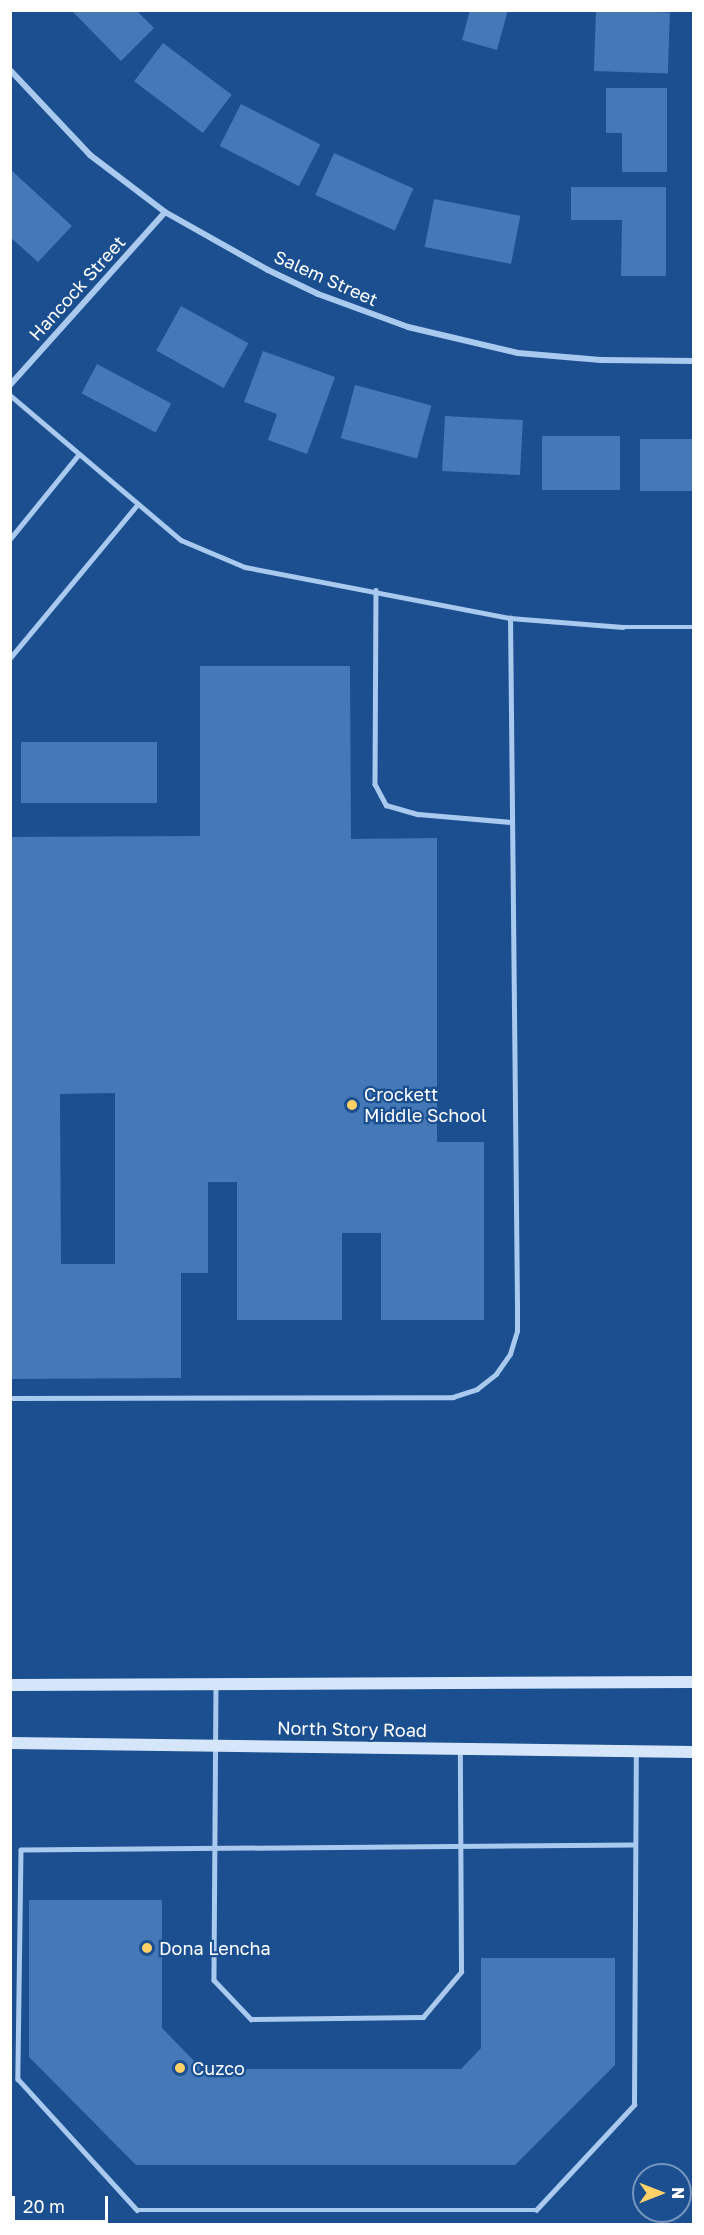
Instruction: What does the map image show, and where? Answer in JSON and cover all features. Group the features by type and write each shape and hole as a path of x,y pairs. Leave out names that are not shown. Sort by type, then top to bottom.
{"main road":[{"path":"10,1684 693,1682"},
{"name":"North Story Road","path":"10,1743 693,1752"}],"street":[{"name":"Salem Street","path":"10,70 90,155 165,212 268,270 308,289 408,327 470,343 562,359 693,361"},
{"name":"Hancock Street","path":"10,385 165,212"}],"lane":[{"path":"10,396 181,540 245,567 376,590 510,618 623,627 693,627"},
{"path":"10,539 79,454"},
{"path":"10,658 138,504"},
{"path":"376,590 375,784 386,805 418,814 512,822"},
{"path":"10,1398 453,1397 477,1389 496,1374 510,1354 517,1331 510,618"},
{"path":"216,1685 214,1980 251,2019 423,2017 461,1972 460,1748"},
{"path":"635,1845 21,1850 18,2079 137,2210 536,2210 634,2105 636,1751"}],"building":[{"path":"71,10 136,10 154,28 121,61"},
{"path":"470,10 508,10 497,50 462,40"},
{"path":"596,10 670,13 668,74 594,71"},
{"path":"163,43 232,95 203,133 134,81"},
{"path":"606,88 667,88 667,172 622,172 622,133 606,133"},
{"path":"241,104 320,144 299,186 220,146"},
{"path":"334,153 413,188 395,230 315,195"},
{"path":"10,169 72,226 38,262 10,237"},
{"path":"571,187 666,187 666,276 621,276 622,220 571,220"},
{"path":"434,199 520,216 511,264 425,247"},
{"path":"181,306 248,343 224,388 156,351"},
{"path":"263,351 335,377 307,454 268,440 277,414 244,402"},
{"path":"97,364 171,403 156,433 82,393"},
{"path":"355,385 431,405 417,459 341,438"},
{"path":"445,416 523,420 520,475 442,471"},
{"path":"542,436 620,436 620,490 542,490"},
{"path":"640,439 694,439 694,491 640,491"},
{"path":"200,666 350,666 351,839 437,838 437,1142 484,1142 484,1320 381,1320 381,1233 342,1233 342,1320 237,1320 237,1182 208,1182 208,1273 181,1273 181,1378 10,1379 10,837 200,836","holes":["115,1093 115,1264 61,1264 60,1094"]},
{"path":"21,742 157,742 157,803 21,803"},
{"path":"29,1900 162,1900 162,2028 202,2069 461,2069 481,2048 481,1958 615,1958 615,2065 515,2165 136,2165 29,2057"}],"place":[{"name":"Crockett Middle School","path":"352,1105"},
{"name":"Dona Lencha","path":"147,1948"},
{"name":"Cuzco","path":"180,2068"}]}
